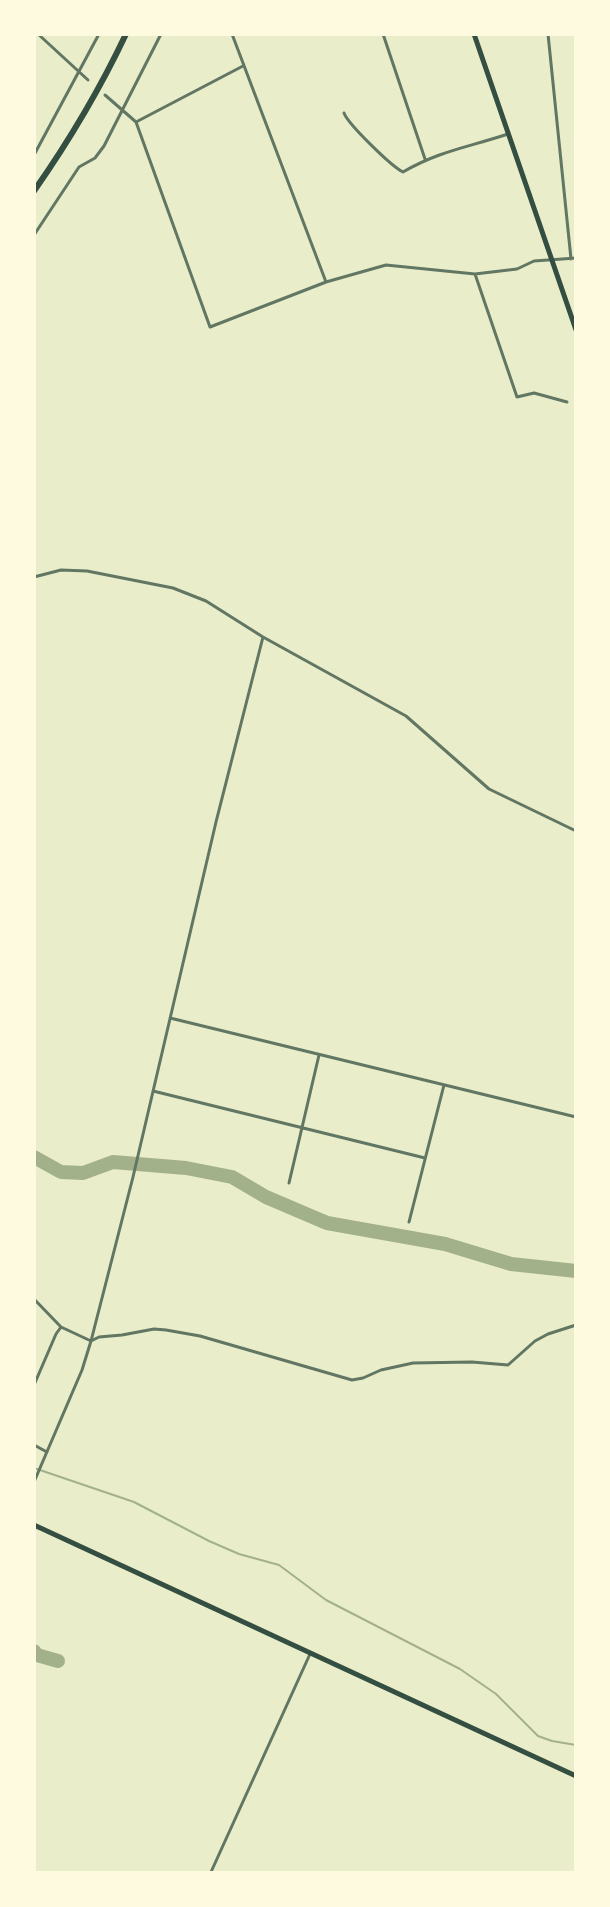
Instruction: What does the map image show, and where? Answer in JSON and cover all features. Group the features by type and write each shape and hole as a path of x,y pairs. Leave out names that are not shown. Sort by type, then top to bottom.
{"highway":[{"path":"109,70 126,34"},
{"path":"34,190 67,141 130,34"}],"main road":[{"path":"474,34 576,330"},
{"path":"34,1525 576,1776"}],"street":[{"path":"38,34 88,80"},
{"path":"34,155 99,34"},
{"path":"34,235 79,167 95,158 99,152 123,111 161,34"},
{"path":"232,34 326,282"},
{"path":"383,34 425,159"},
{"path":"548,34 571,258"},
{"path":"136,122 243,66"},
{"path":"105,94 136,122 210,327 326,282 386,265 475,274 517,269 534,261 576,258"},
{"path":"344,113 347,121 392,167 403,172 425,159 508,134"},
{"path":"475,274 517,397 534,393 567,402"},
{"path":"34,577 61,570 87,571 173,588 206,601 263,637 406,716 489,789 576,831"},
{"path":"34,1482 92,1341 216,822 263,637"},
{"path":"170,1018 576,1117"},
{"path":"289,1183 319,1055"},
{"path":"409,1222 444,1086"},
{"path":"153,1091 425,1158"},
{"path":"34,1299 61,1327 92,1341"},
{"path":"92,1341 99,1337 154,1329 166,1330 200,1336 352,1380 381,1370 413,1363 472,1362 498,1366 508,1365 535,1341 576,1325"},
{"path":"34,1385 61,1327"},
{"path":"34,1444 47,1452"},
{"path":"211,1872 311,1653"}],"waterway":[{"path":"34,1157 61,1172 83,1173 113,1162 186,1168 232,1177 266,1197 327,1223 445,1244 511,1264 576,1271"},
{"path":"34,1468 134,1502 209,1541 239,1554 279,1565 326,1600 460,1669 496,1694 538,1736 576,1745"},
{"path":"34,1651 37,1655 58,1661"}]}
